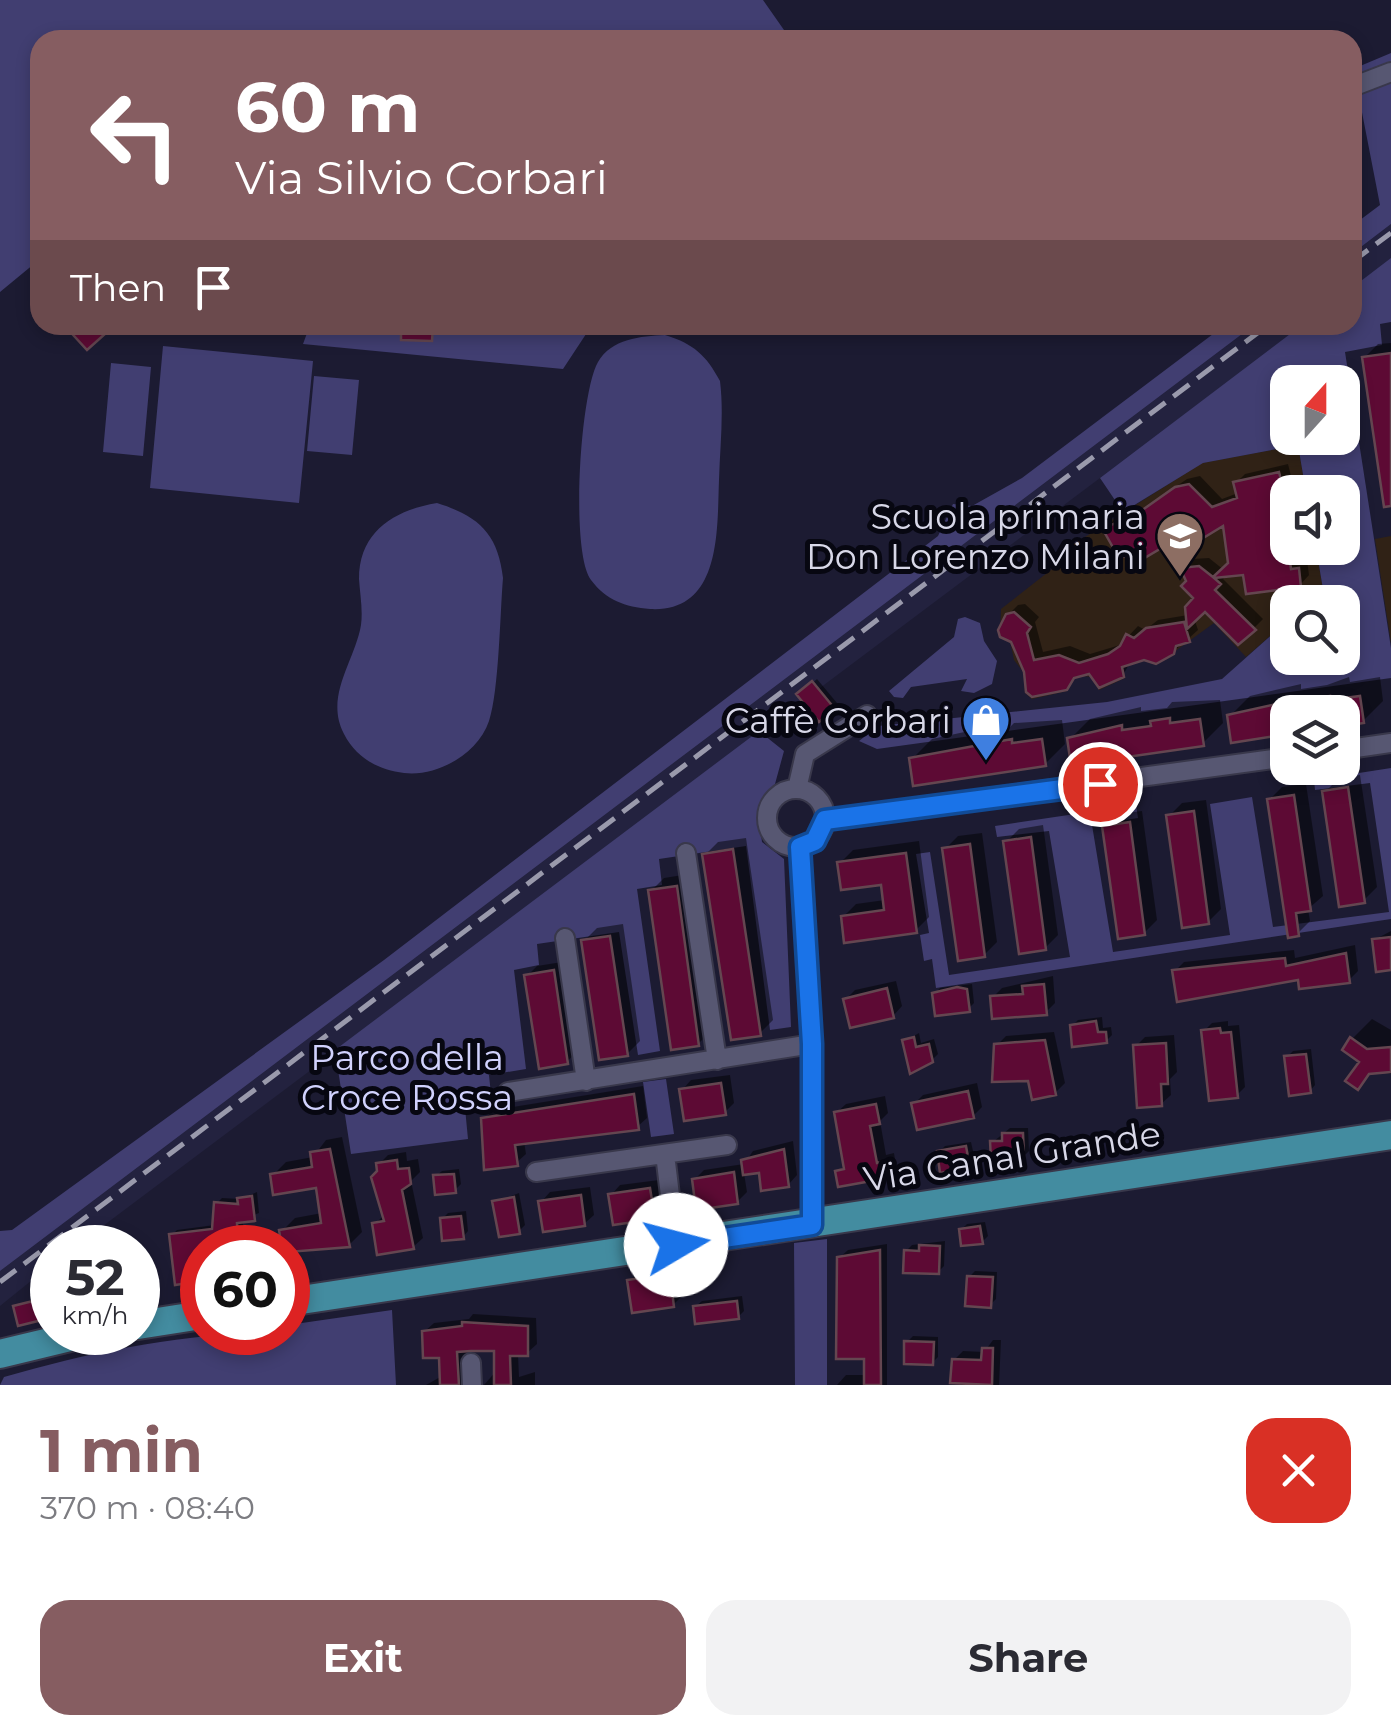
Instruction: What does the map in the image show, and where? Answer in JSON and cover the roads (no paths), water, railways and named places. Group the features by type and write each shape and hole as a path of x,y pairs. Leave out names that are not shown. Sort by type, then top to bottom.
{"main road":[{"name":"Via Canal Grande","path":"310,1299 1391,1136"},
{"path":"0,1354 30,1347"}],"street":[{"path":"1362,84 1391,72"},
{"path":"798,789 805,754 867,714"},
{"path":"1360,747 1391,743"},
{"path":"825,820 1270,760"},
{"path":"798,789 814,796 825,820 815,841 800,847 776,840 767,816 780,794 798,789"},
{"path":"800,847 812,1044 812,1225"},
{"path":"686,853 717,1060"},
{"path":"565,938 586,1081"},
{"path":"508,1092 812,1044"},
{"path":"536,1172 727,1145"},
{"path":"665,1154 676,1245"},
{"path":"471,1362 472,1385"}],"railway":[{"path":"1362,255 1391,233"},
{"path":"0,1282 1255,335"}],"place":[{"name":"Scuola primaria Don Lorenzo Milani","path":"1180,578"},
{"name":"Caffè Corbari","path":"986,762"}],"park label":[{"name":"Parco della Croce Rossa","path":"407,1077"}]}
